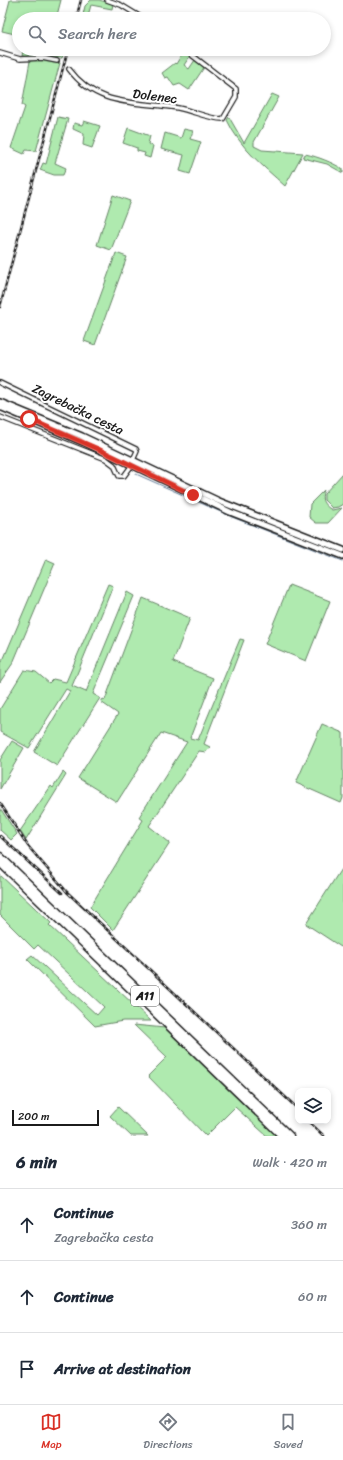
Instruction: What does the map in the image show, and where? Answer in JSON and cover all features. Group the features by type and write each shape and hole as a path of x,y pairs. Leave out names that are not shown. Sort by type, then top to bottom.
{"highway":[{"name":"A11","path":"0,856 290,1136"},
{"name":"A11","path":"0,864 282,1136"}],"main road":[{"name":"Zagrebačka cesta","path":"0,402 65,428 171,484 230,512 343,556"},
{"name":"Zagrebačka cesta","path":"0,407 167,476 238,509 343,550"}],"street":[{"path":"107,0 121,5 132,12"},
{"path":"0,53 20,59 42,58 57,61"},
{"name":"Dolenec","path":"69,69 82,84 91,91 137,105 179,108 221,119 226,116 236,97 237,91 233,86 193,56"},
{"name":"Zagrebačka cesta","path":"0,383 136,449 137,451 133,463"},
{"path":"0,417 106,459 114,464 119,476 124,476 133,463"}],"green space":[{"path":"10,0 61,0 58,12 12,12 12,33 2,31"},
{"path":"91,0 99,0 113,4 112,9 91,5 89,12 84,12 85,6"},
{"path":"22,56 44,56 22,57"},
{"path":"44,56 63,56 62,58"},
{"path":"181,56 190,56 184,65 189,69 195,60 205,66 189,90 180,84 174,86 168,77 165,78 162,73 175,63 176,64"},
{"path":"44,59 60,63 36,151 26,150 24,154 11,148 25,107 22,105 30,61"},
{"path":"272,94 279,97 254,142 254,146 262,150 303,153 285,186 260,164 245,148 232,130 227,120 229,117 244,143"},
{"path":"58,117 68,119 55,163 66,168 63,175 54,175 40,170 43,163 46,164"},
{"path":"84,121 100,126 92,148 83,145 84,134 73,129 74,123 82,125"},
{"path":"128,128 150,136 148,144 153,146 150,158 144,156 145,153 137,151 137,148 123,143"},
{"path":"184,129 193,131 190,139 201,142 190,174 180,171 184,155 161,149 165,133 181,138"},
{"path":"305,154 334,164 343,169 343,173 327,164 303,158"},
{"path":"113,195 130,201 111,250 97,245"},
{"path":"116,253 127,257 95,345 84,341"},
{"path":"343,473 343,504 332,508 324,500 324,494"},
{"path":"324,490 322,499 326,506 332,510 342,508 328,523 316,523 309,517 310,504"},
{"path":"46,559 55,563 13,663 0,682 0,663 4,658"},
{"path":"108,584 113,586 72,686 86,692 127,592 134,596 93,694 100,698 57,766 34,752 70,691 66,689 29,748 0,732 0,709 24,670 36,672 49,683 53,679 66,682"},
{"path":"289,585 330,601 306,661 265,644"},
{"path":"143,598 190,618 173,662 213,678 190,738 198,740 240,639 244,640 204,744 210,747 206,752 199,751 149,826 170,843 113,930 90,907 143,820 139,817 187,742 161,733 117,802 78,778 118,714 101,702 103,699 105,700"},
{"path":"322,724 343,733 343,798 341,803 296,783"},
{"path":"12,741 24,748 0,789 0,760"},
{"path":"63,772 66,775 26,840 20,831 51,786 53,788"},
{"path":"0,808 17,834 11,840 0,830"},
{"path":"341,869 343,871 343,944 341,947 306,924"},
{"path":"0,875 51,923 49,925 151,1021 123,1021 95,1026 27,959 32,955 97,1015 104,1007 38,945 34,949 0,915"},
{"path":"134,1025 165,1028 278,1136 267,1136 235,1107 206,1136 148,1076 167,1057"},
{"path":"118,1107 148,1136 131,1136 110,1116"}],"waterway":[{"path":"136,474 232,517 343,561"}],"railway":[{"path":"78,12 81,0"},
{"path":"0,307 66,56"},
{"path":"0,803 28,846 67,892 295,1106"},
{"path":"0,836 62,893"},
{"path":"311,1124 324,1136"}],"route":[{"path":"29,419 98,449 193,495"}]}
